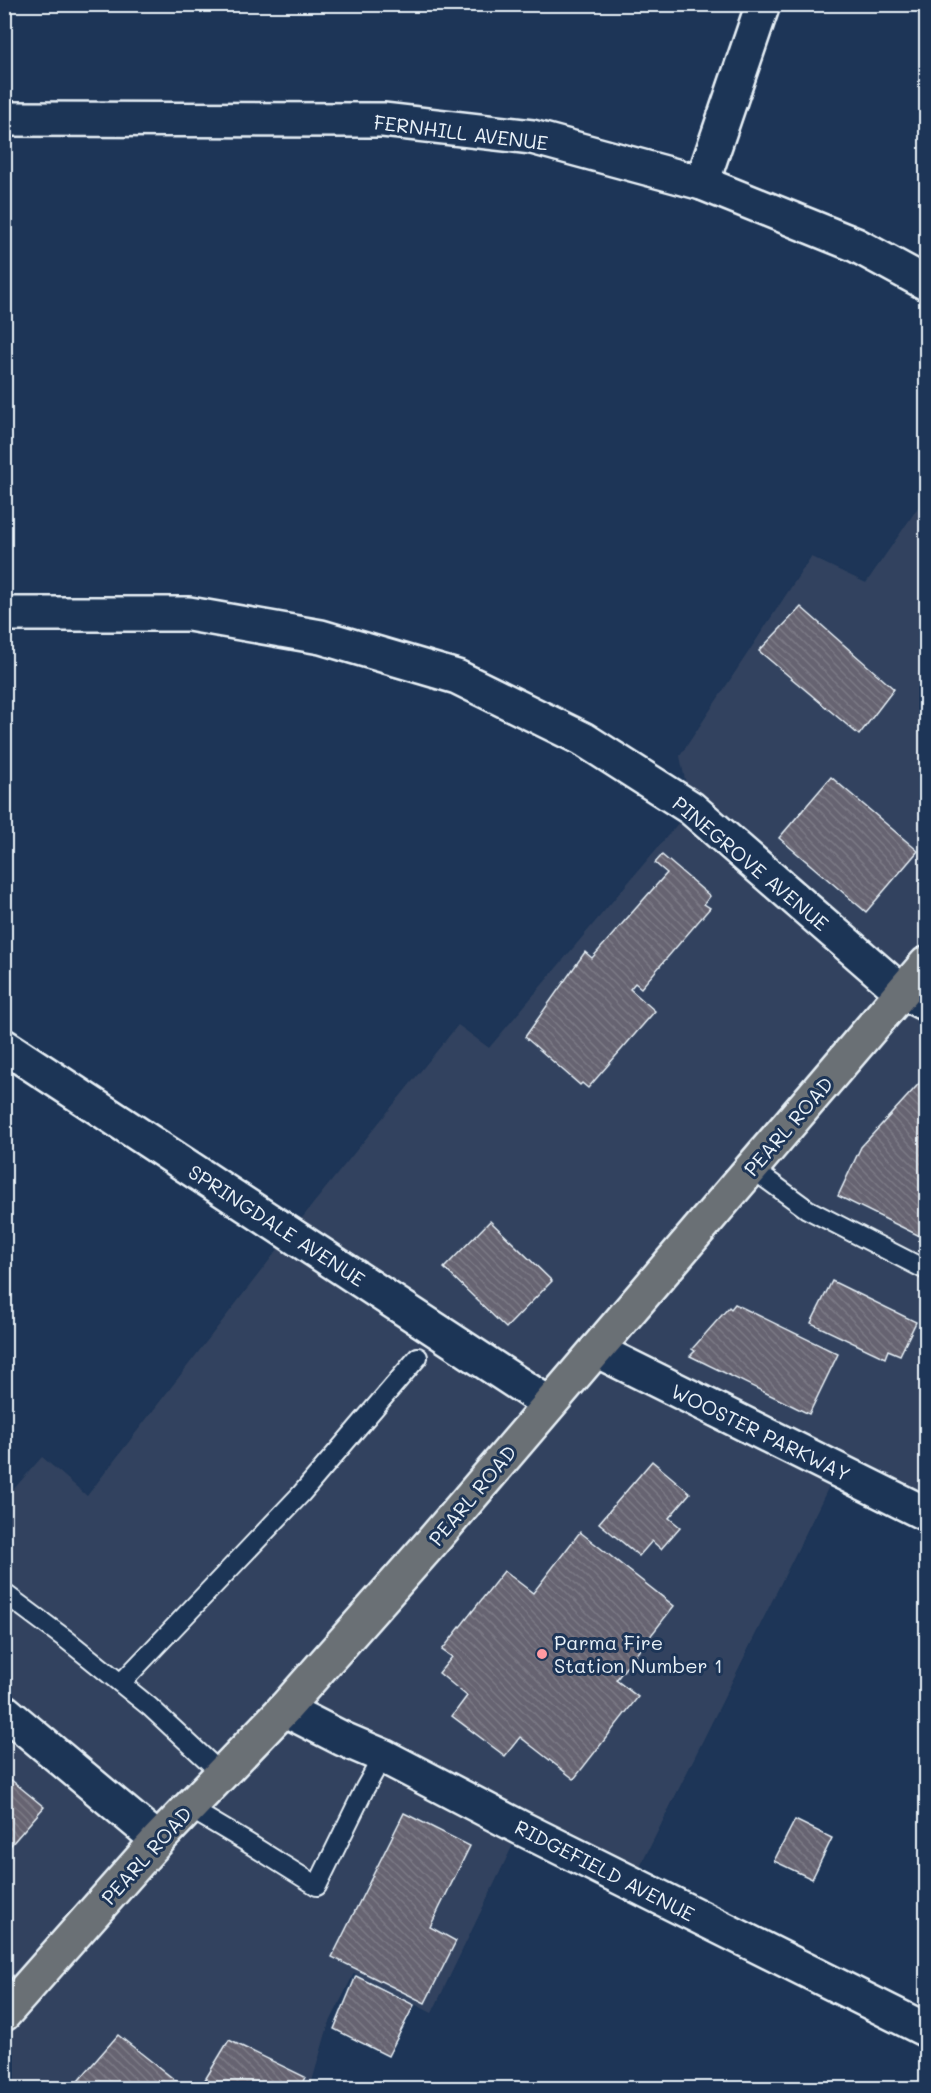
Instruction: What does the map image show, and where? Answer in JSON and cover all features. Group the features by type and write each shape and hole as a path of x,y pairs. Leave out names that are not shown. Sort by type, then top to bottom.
{"main road":[{"name":"PEARL ROAD","path":"6,2008 159,1840 284,1709 431,1543 752,1168 914,998 927,964"}],"street":[{"path":"702,183 762,4"},
{"name":"FERNHILL AVENUE","path":"4,119 383,120 532,137 702,183 856,245 927,283"},
{"name":"PINEGROVE AVENUE","path":"4,614 189,614 321,638 458,677 583,739 691,808 914,998"},
{"name":"SPRINGDALE AVENUE","path":"4,1046 549,1404"},
{"name":"WOOSTER PARKWAY","path":"596,1350 927,1514"},
{"name":"RIDGEFIELD AVENUE","path":"284,1709 383,1756 531,1833 927,2030"},
{"path":"4,1711 159,1840"}],"lane":[{"path":"752,1168 807,1209 927,1270"},
{"path":"121,1683 301,1494 418,1357"},
{"path":"4,1593 150,1707 222,1774"},
{"path":"189,1808 317,1886 383,1756"}],"shaded area":[{"path":"926,496 926,1514 837,1470 632,1883 521,1828 432,2013 354,1973 328,2026 310,2088 5,2088 5,1499 42,1457 87,1496 313,1204 458,1025 489,1048 691,808 680,756 811,557 866,583"}],"building":[{"path":"801,607 894,689 859,735 759,651"},
{"path":"831,777 918,851 866,912 779,838"},
{"path":"662,855 710,896 704,904 710,908 641,988 635,983 630,989 655,1011 588,1088 582,1083 580,1085 525,1037 585,952 592,958 667,873 655,863"},
{"path":"926,1076 926,1239 838,1196 861,1147"},
{"path":"490,1221 552,1281 506,1328 444,1268"},
{"path":"832,1281 916,1322 900,1355 888,1350 885,1358 811,1323"},
{"path":"735,1304 838,1354 809,1414 690,1356 695,1351 692,1349 729,1307 731,1309"},
{"path":"652,1461 690,1493 669,1518 680,1527 661,1549 652,1541 639,1556 599,1523"},
{"name":"Parma Fire Station Number 1","path":"580,1532 674,1606 616,1680 638,1697 574,1779 520,1737 505,1756 452,1716 467,1696 439,1673 452,1657 442,1650 504,1571 533,1593"},
{"path":"4,1774 44,1807 4,1853"},
{"path":"404,1813 470,1846 430,1927 456,1941 425,2003 332,1957"},
{"path":"795,1820 832,1838 812,1879 774,1861"},
{"path":"356,1976 414,2005 388,2056 334,2029"},
{"path":"118,2035 185,2088 72,2088"},
{"path":"229,2040 305,2077 300,2088 200,2088"}],"place":[{"name":"Parma Fire Station Number 1","path":"542,1654"}]}
